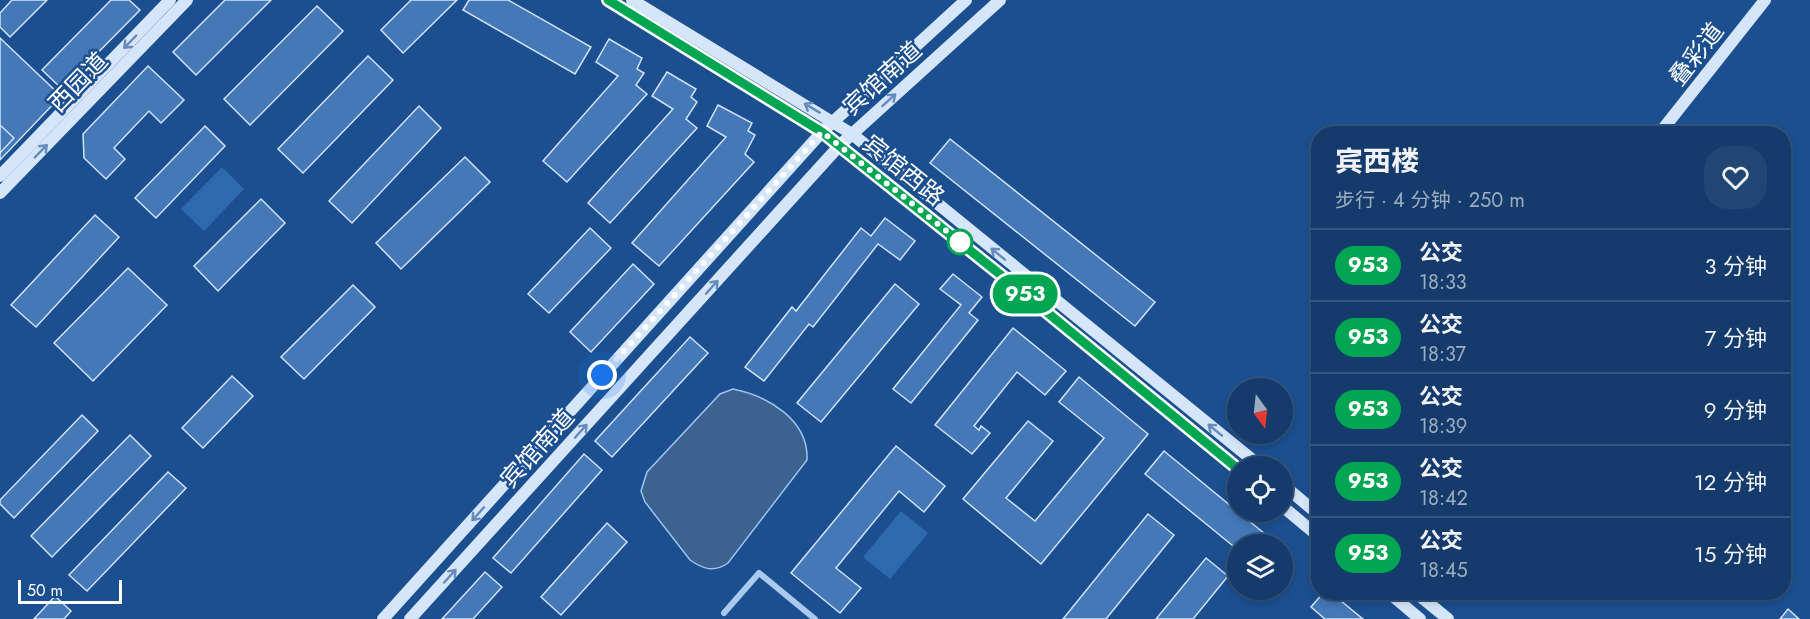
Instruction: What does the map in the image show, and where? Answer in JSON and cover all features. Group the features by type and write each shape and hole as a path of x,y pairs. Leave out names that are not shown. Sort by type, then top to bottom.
{"main road":[{"name":"西园道","path":"0,176 170,0"},
{"name":"西园道","path":"0,194 187,0"},
{"name":"宾馆西路","path":"608,0 840,145 1227,460"},
{"name":"宾馆西路","path":"632,0 852,134 1248,456"},
{"name":"宾馆南道","path":"383,619 832,120 966,0"},
{"name":"宾馆南道","path":"410,619 840,145 1000,0"},
{"name":"叠彩道","path":"1665,126 1765,0"},
{"path":"1293,493 1311,508"},
{"path":"1293,515 1311,530"},
{"path":"1397,600 1420,619"},
{"path":"1425,600 1448,619"}],"street":[{"path":"724,613 759,573 815,619"}],"shaded area":[{"path":"222,167 244,189 204,231 181,209"},
{"path":"733,389 760,397 784,412 801,433 806,446 807,460 728,563 709,569 690,560 645,502 641,491 647,472 720,394"},
{"path":"901,511 928,533 890,579 863,557"}],"building":[{"path":"12,0 47,0 10,37 0,27 0,13"},
{"path":"111,0 129,0 140,10 62,89 42,70"},
{"path":"225,0 271,0 196,75 173,52"},
{"path":"411,0 457,0 403,53 381,30"},
{"path":"469,0 508,0 591,47 575,74 463,10"},
{"path":"317,6 343,31 250,125 224,99"},
{"path":"0,38 61,96 0,160"},
{"path":"609,39 642,58 637,69 644,73 636,85 647,94 567,182 543,161 618,76 596,62"},
{"path":"368,56 393,80 303,173 278,149"},
{"path":"148,66 184,100 161,123 149,111 114,148 125,159 106,179 84,158 83,134"},
{"path":"667,72 696,89 691,97 697,102 686,119 697,128 610,223 588,203 673,109 652,96"},
{"path":"718,105 752,123 748,131 755,135 745,154 754,162 659,266 632,243 726,137 707,126"},
{"path":"419,106 441,128 352,223 329,201"},
{"path":"0,125 14,138 0,153"},
{"path":"205,126 225,146 156,218 135,198"},
{"path":"950,139 1155,302 1135,326 930,163"},
{"path":"465,157 490,182 401,269 376,243"},
{"path":"261,199 285,223 218,291 194,266"},
{"path":"95,215 119,237 36,327 11,305"},
{"path":"885,218 915,241 900,260 878,244 813,327 809,324 764,381 745,367 792,307 796,311 861,228 871,236"},
{"path":"590,228 611,248 549,313 528,294"},
{"path":"633,264 654,284 591,352 570,332"},
{"path":"128,268 167,305 93,381 54,343"},
{"path":"953,274 982,297 969,313 978,320 911,403 893,389 961,305 940,289"},
{"path":"895,284 919,304 821,422 797,403"},
{"path":"353,285 375,307 304,379 281,357"},
{"path":"1013,328 1066,371 1045,395 1017,372 974,426 979,430 981,426 990,433 972,454 935,425"},
{"path":"690,337 708,353 612,457 595,441"},
{"path":"232,376 253,396 203,448 182,428"},
{"path":"1079,377 1148,434 1041,564 963,499 1028,421 1053,441 1006,498 1035,521 1104,438 1059,402"},
{"path":"82,415 98,431 14,518 0,504 0,500"},
{"path":"130,435 151,456 52,557 31,536"},
{"path":"896,446 945,486 924,512 899,491 836,568 861,588 840,613 791,573"},
{"path":"1164,451 1227,503 1227,522 1250,522 1265,534 1227,534 1227,541 1145,474"},
{"path":"584,454 602,470 511,573 493,558"},
{"path":"168,472 186,488 87,591 69,575"},
{"path":"1148,514 1174,535 1106,619 1063,619"},
{"path":"607,523 627,542 561,615 541,597"},
{"path":"1206,558 1227,575 1193,619 1156,619"},
{"path":"485,572 502,587 473,619 442,619"},
{"path":"55,596 71,611 64,619 34,619"},
{"path":"1317,600 1340,600 1363,619 1325,619 1311,607"},
{"path":"1788,609 1799,619 1780,619"}],"bus line":[{"name":"953","path":"608,0 840,145 1227,460"}],"route":[{"path":"602,375 822,132 963,244 960,242"}]}
